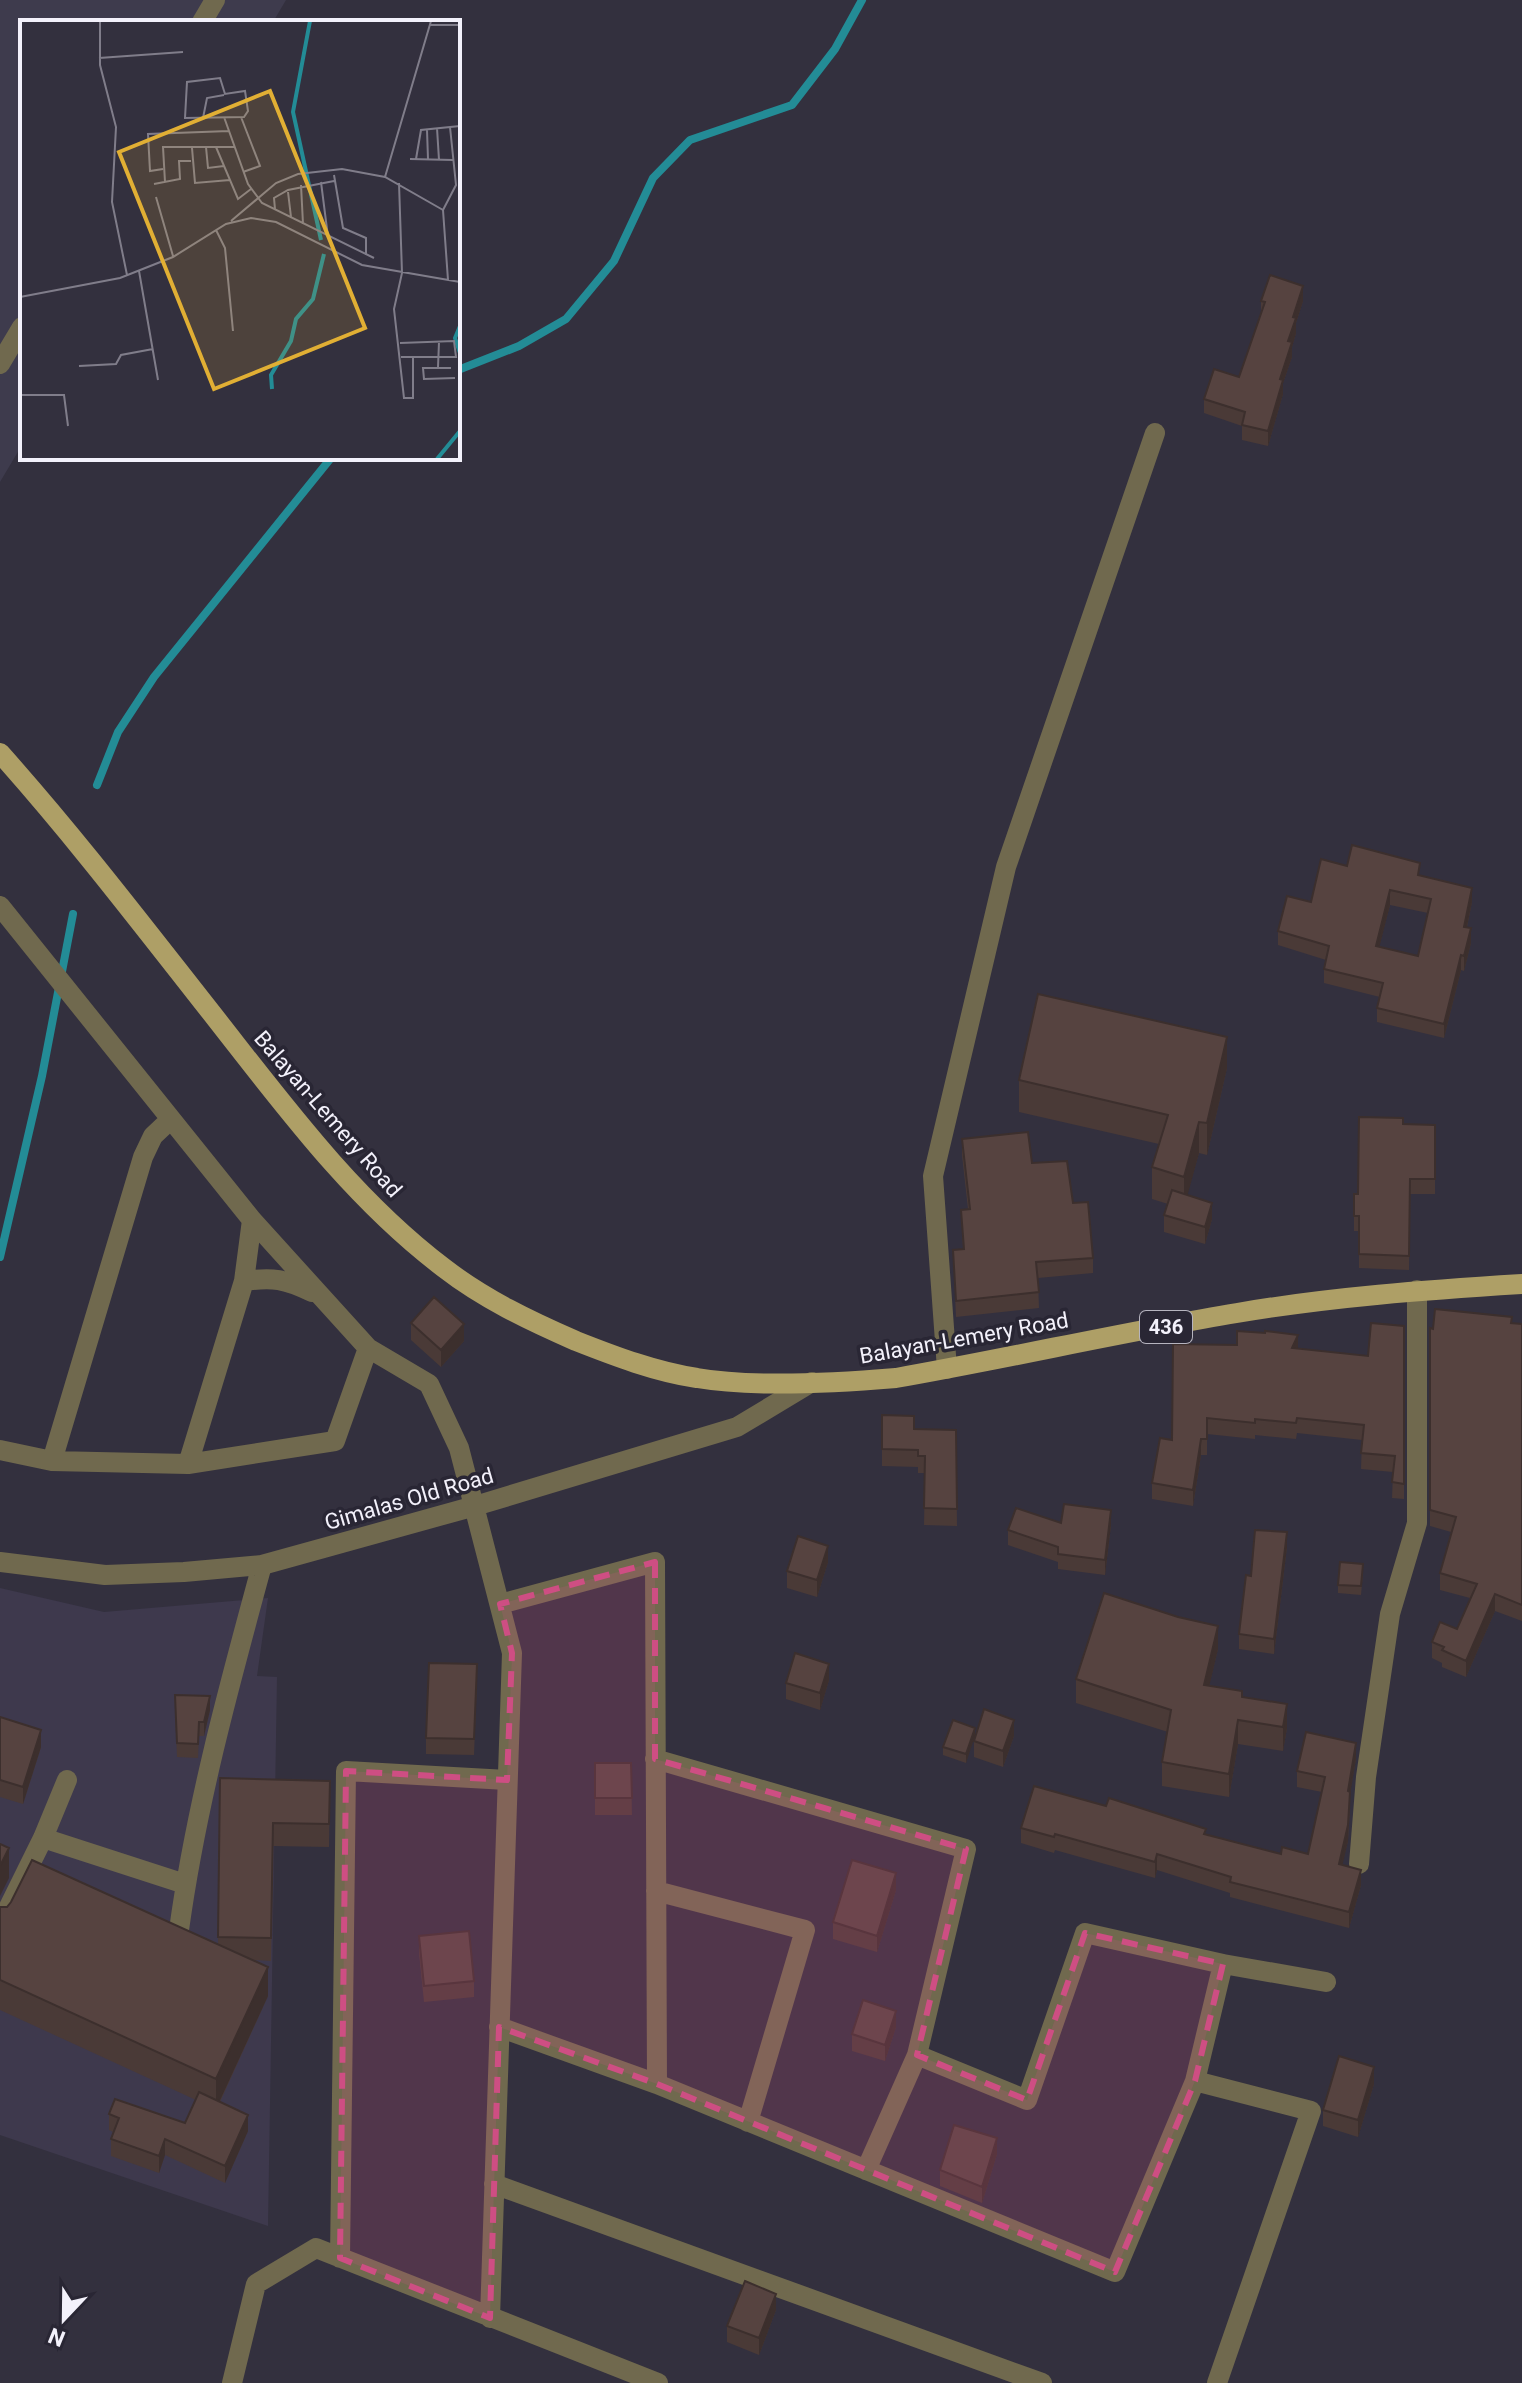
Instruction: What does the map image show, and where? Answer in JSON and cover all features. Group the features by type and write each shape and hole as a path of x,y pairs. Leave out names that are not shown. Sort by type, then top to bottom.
{"main road":[{"name":"Balayan-Lemery Road","path":"0,753 343,1175 399,1232 446,1270 526,1319 605,1353 696,1378 812,1382 896,1378 1237,1313 1417,1290 1522,1284"}],"street":[{"path":"203,20 215,0"},
{"path":"0,364 20,330"},
{"path":"947,1369 933,1176 1006,867 1155,433"},
{"path":"2,915 252,1220 368,1348 429,1384 459,1448 512,1653 490,2318"},
{"path":"52,1461 143,1157 153,1136 171,1119"},
{"path":"188,1464 244,1281 252,1220"},
{"path":"244,1281 271,1277 321,1296"},
{"path":"1359,1864 1366,1777 1390,1614 1417,1523 1417,1290"},
{"path":"0,1450 52,1461 188,1464 335,1441 368,1348"},
{"name":"Gimalas Old Road","path":"0,1562 105,1575 262,1565 475,1506 737,1427 812,1382"},
{"path":"500,1604 655,1562 657,2084"},
{"path":"179,1930 211,1753 262,1565"},
{"path":"655,1759 966,1849 917,2055 866,2170"},
{"path":"340,2258 346,1771 507,1780"},
{"path":"0,1925 43,1838 67,1780"},
{"path":"43,1838 185,1884"},
{"path":"656,1891 805,1930 748,2122"},
{"path":"917,2055 1027,2100 1085,1933 1223,1964 1326,1982"},
{"path":"499,2027 657,2084 1115,2272 1195,2081 1223,1964"},
{"path":"1195,2081 1311,2111 1217,2383"},
{"path":"494,2184 1042,2383"},
{"path":"232,2383 256,2284 316,2248 658,2383"}],"highlighted area":[{"path":"655,1562 655,1759 966,1849 917,2055 1027,2100 1085,1933 1223,1964 1195,2081 1115,2272 657,2084 499,2027 490,2318 340,2258 346,1771 507,1780 512,1653 500,1604"}],"shaded area":[{"path":"0,0 286,0 274,20 20,20 20,448 0,482"},
{"path":"0,1588 104,1612 268,1598 257,1676 277,1677 268,2226 0,2135"}],"building":[{"path":"1270,275 1303,286 1293,317 1296,318 1288,341 1292,342 1280,379 1283,380 1268,431 1242,425 1245,412 1204,399 1214,369 1239,377 1265,302 1261,301"},
{"path":"1352,845 1420,863 1418,875 1472,888 1464,927 1471,928 1444,1024 1377,1008 1383,983 1324,969 1329,946 1278,931 1287,896 1311,902 1321,859 1347,866","holes":["1390,890 1431,899 1418,956 1376,946"]},
{"path":"1038,994 1227,1037 1207,1123 1199,1122 1184,1177 1152,1167 1168,1115 1019,1080"},
{"path":"1359,1117 1403,1118 1403,1124 1435,1125 1435,1179 1410,1179 1409,1256 1359,1254 1359,1216 1354,1216 1354,1194 1358,1194"},
{"path":"1028,1132 1032,1163 1067,1161 1073,1203 1088,1202 1093,1258 1036,1262 1039,1292 956,1301 953,1250 964,1249 961,1210 970,1209 962,1139"},
{"path":"1172,1190 1212,1203 1205,1227 1164,1215"},
{"path":"434,1297 464,1324 441,1350 411,1323"},
{"path":"1435,1309 1512,1317 1511,1323 1522,1324 1522,1605 1495,1594 1466,1661 1432,1642 1440,1622 1457,1629 1477,1584 1440,1573 1456,1517 1430,1510 1430,1328 1433,1329"},
{"path":"1371,1323 1404,1326 1404,1484 1392,1482 1395,1456 1361,1453 1364,1425 1297,1418 1296,1423 1255,1419 1255,1423 1207,1418 1207,1439 1201,1439 1193,1490 1152,1483 1160,1438 1172,1440 1173,1344 1237,1345 1237,1331 1265,1331 1298,1335 1292,1348 1368,1356"},
{"path":"882,1415 914,1416 914,1429 956,1430 957,1509 924,1508 925,1456 918,1456 918,1450 882,1449"},
{"path":"1064,1504 1111,1510 1105,1560 1058,1554 1058,1547 1008,1530 1016,1508 1061,1523"},
{"path":"1255,1530 1287,1532 1274,1639 1239,1634 1246,1575 1251,1576"},
{"path":"798,1536 828,1546 817,1580 787,1571"},
{"path":"1340,1562 1363,1564 1361,1586 1338,1585"},
{"path":"1104,1593 1178,1617 1218,1626 1204,1685 1242,1691 1242,1697 1287,1704 1283,1727 1238,1720 1229,1774 1162,1762 1171,1710 1076,1679"},
{"path":"795,1653 829,1664 820,1693 786,1683"},
{"path":"429,1663 477,1664 474,1739 426,1738"},
{"path":"175,1695 210,1696 204,1722 199,1722 198,1744 177,1743"},
{"path":"984,1709 1014,1720 1003,1751 974,1741"},
{"path":"0,1717 41,1730 23,1787 0,1780"},
{"path":"953,1720 975,1728 966,1754 943,1747"},
{"path":"1306,1732 1356,1743 1348,1791 1348,1825 1339,1864 1361,1870 1349,1912 1230,1882 1231,1877 1157,1854 1155,1862 1055,1834 1054,1837 1021,1828 1034,1786 1106,1806 1109,1798 1206,1829 1204,1834 1281,1854 1282,1847 1308,1854 1325,1777 1297,1771"},
{"path":"595,1763 631,1763 632,1798 595,1798"},
{"path":"220,1778 330,1781 329,1824 273,1823 271,1938 218,1937"},
{"path":"0,1844 9,1848 0,1866"},
{"path":"32,1860 268,1967 216,2079 0,1980 0,1907 7,1907 11,1902"},
{"path":"852,1860 896,1873 877,1936 833,1922"},
{"path":"469,1931 474,1981 424,1986 419,1936"},
{"path":"863,2000 896,2011 885,2045 852,2034"},
{"path":"1339,2056 1374,2067 1358,2120 1323,2110"},
{"path":"199,2092 248,2115 225,2166 165,2139 159,2156 111,2139 119,2118 109,2114 115,2099 185,2123"},
{"path":"954,2125 997,2138 982,2187 940,2170"},
{"path":"745,2281 776,2294 759,2338 727,2326"}],"waterway":[{"path":"460,369 519,346 566,319 614,261 653,178 690,140 792,105 835,49 862,0"},
{"path":"97,785 118,732 154,677 329,460"},
{"path":"0,1257 42,1076 73,914"}]}
